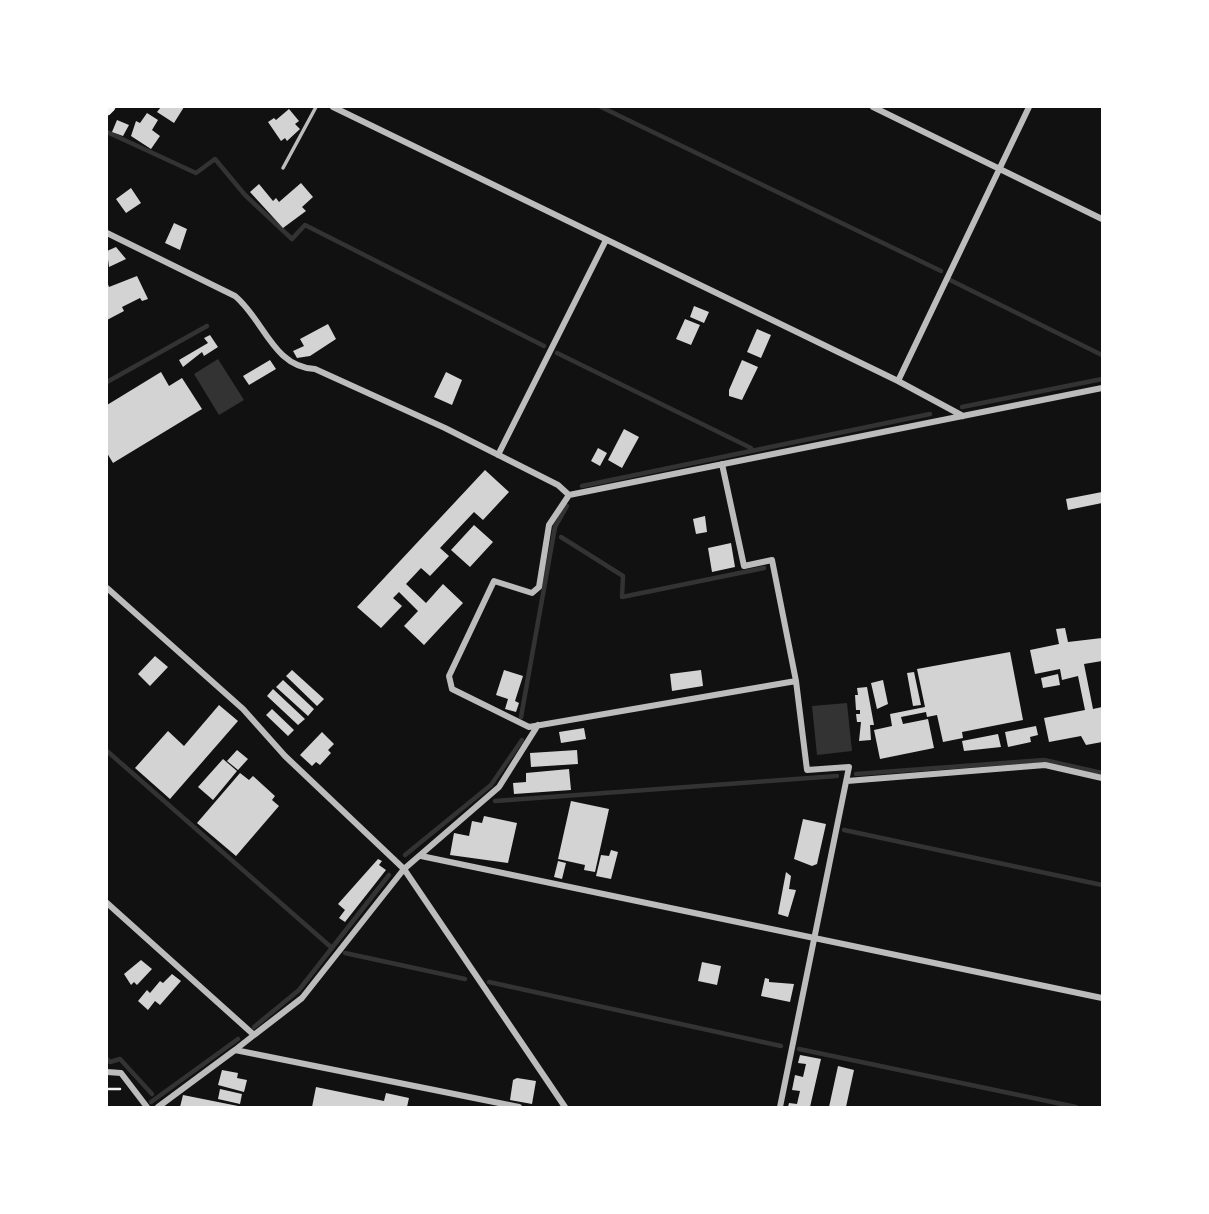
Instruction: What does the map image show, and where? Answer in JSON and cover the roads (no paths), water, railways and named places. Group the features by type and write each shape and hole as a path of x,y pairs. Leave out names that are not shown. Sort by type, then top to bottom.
{"main road":[{"path":"107,111 111,107"}],"street":[{"path":"333,107 898,381 962,416"},
{"path":"873,107 1102,219"},
{"path":"898,381 1029,107"},
{"path":"107,233 235,296 244,304 279,354 299,368 322,372 498,455 558,485 569,495"},
{"path":"498,455 606,240"},
{"path":"796,681 529,726 452,688 449,676 494,581 532,593 539,587 548,525 569,495 1102,388"},
{"path":"722,464 744,566 772,560 796,681 807,770 849,767 780,1107"},
{"path":"107,588 243,709 285,756 404,869 565,1107"},
{"path":"158,1107 302,998 404,869 499,787 537,725"},
{"path":"847,781 1045,765 1102,778"},
{"path":"421,856 1102,998"},
{"path":"107,904 254,1035"},
{"path":"234,1050 519,1107"},
{"path":"107,1072 121,1073 147,1107"}],"lane":[{"path":"283,168 316,107"}],"waterway":[{"path":"601,107 941,271"},
{"path":"107,132 196,173 215,159 245,195 292,239 305,225 544,346"},
{"path":"950,280 1102,355"},
{"path":"107,382 207,326"},
{"path":"557,353 751,448"},
{"path":"962,407 1102,379"},
{"path":"582,486 930,414"},
{"path":"521,717 555,527 567,506"},
{"path":"561,537 623,576 622,597 764,568"},
{"path":"405,855 491,785 522,740"},
{"path":"107,751 332,948"},
{"path":"856,774 1044,760 1102,773"},
{"path":"495,801 837,776"},
{"path":"844,830 1102,885"},
{"path":"254,1027 299,990 389,875"},
{"path":"345,953 465,979"},
{"path":"489,982 781,1046"},
{"path":"151,1102 238,1039"},
{"path":"799,1049 1076,1107"},
{"path":"107,1059 110,1062 120,1059 152,1094"}]}
